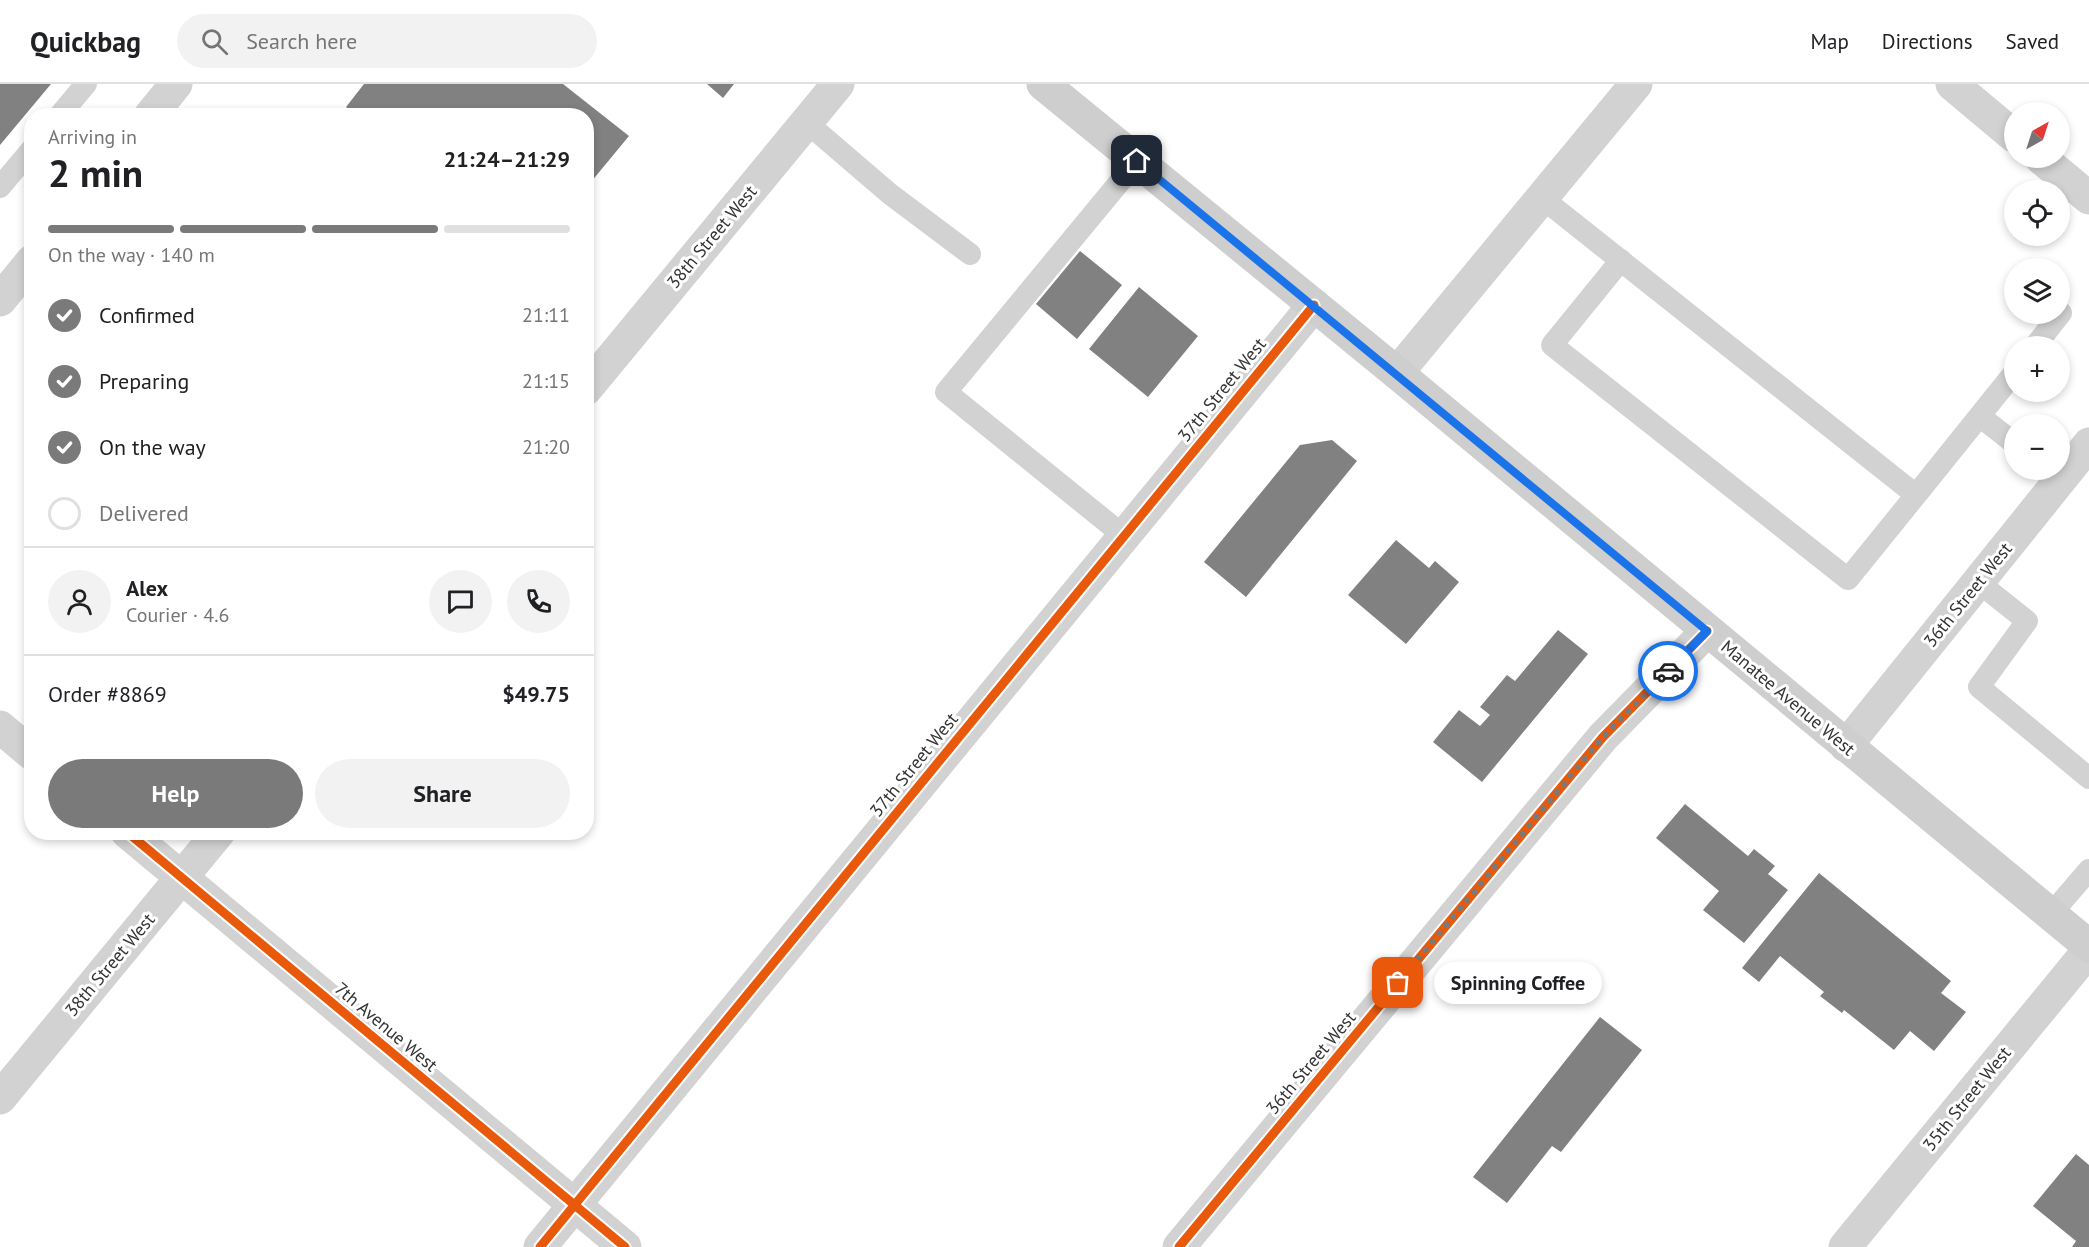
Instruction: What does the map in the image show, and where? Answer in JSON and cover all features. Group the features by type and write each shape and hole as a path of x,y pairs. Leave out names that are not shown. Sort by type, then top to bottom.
{"main road":[{"name":"Manatee Avenue West","path":"1043,84 2089,945"}],"street":[{"path":"156,108 176,84"},
{"name":"38th Street West","path":"594,379 838,84"},
{"path":"1396,373 1636,84"},
{"path":"1952,84 2004,128"},
{"path":"2053,168 2089,198"},
{"path":"0,300 24,271"},
{"name":"37th Street West","path":"540,1247 1314,305"},
{"name":"36th Street West","path":"2070,461 2089,444"},
{"name":"36th Street West","path":"1846,746 1978,582 2050,480"},
{"name":"36th Street West","path":"1179,1247 1603,737 1707,631"},
{"path":"0,727 24,747"},
{"name":"7th Avenue West","path":"137,840 625,1247"},
{"name":"38th Street West","path":"0,1098 213,840"},
{"name":"35th Street West","path":"1845,1247 2089,950"}],"lane":[{"path":"66,108 86,84"},
{"path":"806,122 890,194 970,254"},
{"path":"0,187 24,158"},
{"path":"1124,536 946,392 1137,161"},
{"path":"1542,198 1916,495"},
{"path":"1621,260 1552,345 1848,579 2004,386"},
{"path":"2043,336 2052,324"},
{"path":"1981,417 2004,436"},
{"path":"1978,582 2026,621 1979,687 2089,778"},
{"path":"2051,914 2089,870"}],"building":[{"path":"0,84 51,84 31,108 24,108 24,116 0,145"},
{"path":"364,84 563,84 593,108 347,108"},
{"path":"707,84 734,84 723,98"},
{"path":"594,108 629,136 594,178"},
{"path":"1080,251 1122,285 1077,339 1036,304"},
{"path":"1139,287 1198,336 1148,397 1089,349"},
{"path":"1332,440 1357,461 1246,597 1204,562 1300,445"},
{"path":"1396,540 1429,568 1435,561 1459,582 1406,644 1348,595"},
{"path":"1558,630 1588,654 1482,782 1433,742 1459,710 1480,726 1490,715 1480,707 1507,675 1515,681"},
{"path":"1685,804 1748,856 1754,849 1775,866 1768,874 1788,890 1744,943 1703,910 1719,891 1656,838"},
{"path":"1819,873 1951,981 1941,993 1966,1012 1934,1051 1910,1031 1894,1050 1844,1010 1842,1013 1820,996 1824,992 1780,956 1759,982 1742,968"},
{"path":"1600,1017 1642,1050 1561,1152 1552,1146 1507,1203 1473,1177"},
{"path":"2076,1154 2089,1165 2089,1247 2072,1247 2076,1241 2033,1206"}],"cycle path":[{"path":"540,1247 1314,305"},
{"path":"1179,1247 1603,737 1707,631"},
{"path":"137,840 625,1247"}],"way so far":[{"path":"1398,983 1603,737 1668,671"}],"place":[{"name":"Spinning Coffee","path":"1398,983"}],"route":[{"path":"1137,161 1707,631 1668,671"}]}
